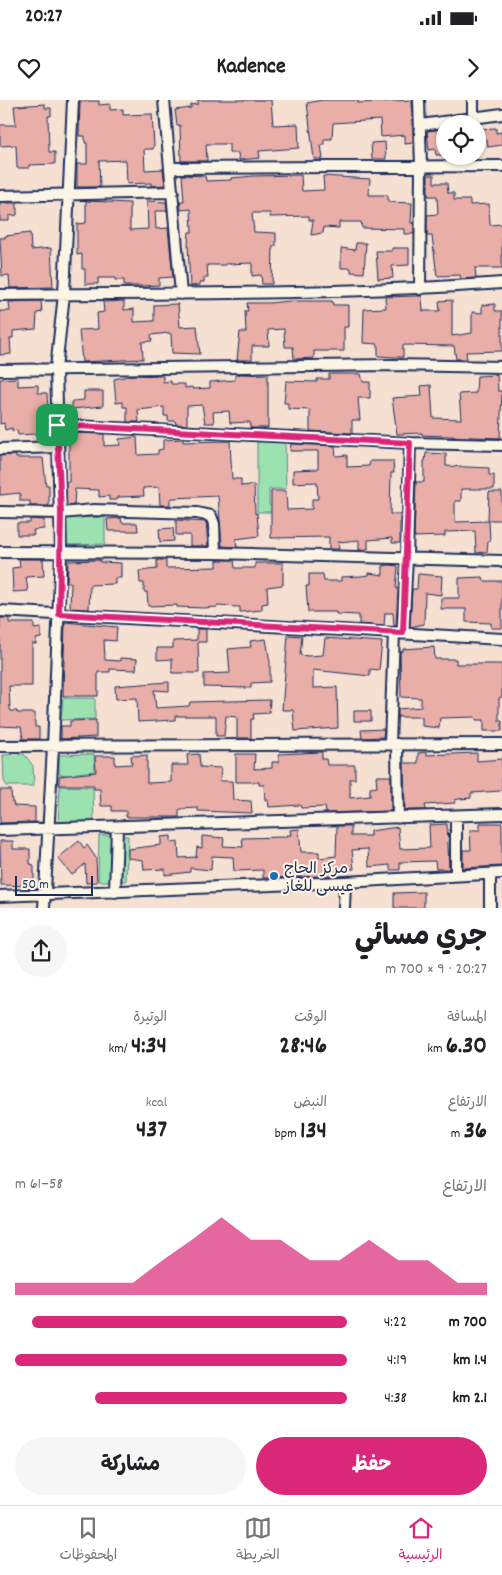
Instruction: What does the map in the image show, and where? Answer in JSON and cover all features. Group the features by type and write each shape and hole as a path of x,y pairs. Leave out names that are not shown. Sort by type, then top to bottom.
{"street":[{"path":"44,908 61,552 56,369 64,294 67,195 73,100"},
{"path":"164,100 181,294"},
{"path":"419,100 421,125 420,289"},
{"path":"473,115 474,100"},
{"path":"486,116 502,114"},
{"path":"421,125 436,123"},
{"path":"171,168 502,166"},
{"path":"0,196 173,192"},
{"path":"0,295 181,294 420,289 502,283"},
{"path":"0,370 393,365 502,367"},
{"path":"57,425 502,446"},
{"path":"398,818 393,744 398,633 407,557 410,443"},
{"path":"0,449 58,446"},
{"path":"0,512 61,513 94,510 143,513 197,513 211,516 214,524 215,553"},
{"path":"0,552 215,553 502,561"},
{"path":"0,611 502,639"},
{"path":"0,746 502,744"},
{"path":"0,830 502,814"},
{"path":"456,816 456,876"},
{"path":"115,892 117,827"},
{"path":"490,874 490,908"},
{"path":"0,896 502,874"},
{"path":"344,908 345,882"}],"green space":[{"path":"285,441 286,489 269,489 269,505 273,506 273,512 257,512 257,442"},
{"path":"105,517 105,544 67,545 67,518"},
{"path":"63,698 95,698 95,719 61,720"},
{"path":"24,754 33,766 34,786 7,786 4,781 3,755"},
{"path":"94,754 95,771 76,773 76,776 59,774 59,755"},
{"path":"60,786 93,787 94,823 58,824"},
{"path":"99,835 128,836 126,881 98,881"}],"building":[{"path":"198,100 271,100 273,125 298,124 299,148 259,151 260,158 239,160 238,153 229,153 229,144 206,144 207,161 181,161 180,125 177,126 175,110 191,108 191,105 198,104"},
{"path":"322,100 358,100 358,103 412,100 413,143 405,144 405,135 381,137 380,120 333,123 332,139 324,139 324,145 321,145 323,159 314,159 307,103"},
{"path":"80,101 99,101 99,105 110,104 110,110 123,109 123,115 152,114 154,145 153,149 144,149 145,170 163,169 165,185 151,186 151,183 127,184 126,160 99,161 100,187 77,187 77,164 87,164 85,136 79,136"},
{"path":"45,104 45,108 51,108 51,116 48,116 49,152 55,152 55,164 29,165 29,168 17,168 16,145 0,146 0,125 16,125 14,106"},
{"path":"496,128 496,133 502,132 502,145 488,147 486,129"},
{"path":"436,130 436,155 435,149 429,150 427,131"},
{"path":"385,142 386,159 372,159 371,143"},
{"path":"182,175 205,176 206,181 231,180 231,178 254,176 301,175 302,191 324,190 323,176 370,179 369,195 388,195 388,202 412,203 411,223 414,223 414,234 404,234 404,229 362,228 361,222 339,222 339,228 324,227 323,233 311,235 313,220 309,220 309,216 270,217 270,213 252,213 254,232 276,233 276,246 273,246 272,284 262,284 261,275 252,276 252,263 207,265 208,278 204,278 204,282 200,282 200,285 190,286 188,244 189,232 192,232 191,209 181,210 180,201 184,201"},
{"path":"428,175 434,175 434,183 447,183 448,193 454,193 454,200 470,200 470,205 489,204 490,225 502,224 502,268 475,268 476,278 461,279 460,275 437,276 432,236 427,236 427,215 438,214 437,196 428,196"},
{"path":"86,201 130,203 130,230 148,229 147,201 166,202 167,211 155,211 156,229 168,228 173,277 159,278 159,285 124,286 124,280 115,280 115,278 98,278 98,284 85,284 82,254 77,255 77,224 86,223"},
{"path":"0,203 17,203 17,215 9,216 9,221 0,221"},
{"path":"30,233 31,250 51,248 53,287 10,288 9,275 2,276 0,238"},
{"path":"356,243 366,243 364,273 351,272 351,268 341,268 341,248 355,250"},
{"path":"392,248 409,248 409,265 392,266 393,278 378,279 376,251 392,251"},
{"path":"422,296 423,311 440,311 439,301 452,300 452,336 472,333 472,312 482,313 482,305 495,304 495,311 502,311 502,351 466,352 467,359 456,359 454,346 403,345 403,357 378,356 378,344 363,343 364,309 386,308 385,297"},
{"path":"41,301 42,312 37,313 36,329 13,331 13,338 10,338 11,354 0,355 0,311 10,311 9,302"},
{"path":"124,301 124,310 134,309 134,322 154,321 154,305 178,304 180,327 197,326 200,354 172,353 171,334 169,333 151,335 152,341 142,342 143,359 82,362 79,330 98,329 97,313 104,312 103,302"},
{"path":"332,301 333,305 348,305 348,327 344,327 344,351 314,351 314,358 294,359 293,347 285,347 284,329 268,330 269,346 252,346 252,360 237,360 240,332 246,332 245,311 248,311 247,303"},
{"path":"329,374 361,374 363,382 370,382 370,398 358,398 360,420 352,420 352,433 310,431 310,410 288,409 288,403 284,403 286,381 317,382 317,379 329,379"},
{"path":"133,375 163,376 163,382 171,381 171,384 185,384 185,388 192,387 193,389 210,388 210,382 235,380 235,375 268,375 268,428 250,428 250,422 230,423 229,411 213,412 214,423 205,423 202,405 187,406 187,425 168,421 168,416 164,416 164,407 138,410 139,422 127,422 127,407 123,407 123,402 116,403 114,379"},
{"path":"497,375 498,391 502,391 500,438 422,435 422,433 397,434 392,398 422,396 421,386 431,385 433,418 461,419 459,394 476,393 477,376"},
{"path":"18,378 18,386 38,385 38,393 47,393 48,433 18,435 17,430 12,431 12,428 5,430 4,423 0,424 0,379"},
{"path":"84,391 103,391 103,406 72,409 72,401 84,400"},
{"path":"69,433 104,434 104,446 120,445 119,439 137,437 138,455 158,454 158,450 163,449 163,440 183,439 183,442 230,441 232,479 241,479 241,486 254,485 255,514 257,513 259,536 236,539 237,547 222,546 218,496 174,498 170,499 170,505 160,505 159,487 143,488 144,496 118,497 117,500 109,500 109,496 99,497 99,490 75,489 74,505 67,506 66,482 69,482"},
{"path":"291,444 335,446 336,456 347,455 347,467 369,466 370,461 393,461 394,473 391,473 390,514 400,514 400,543 392,543 392,538 368,540 368,549 359,550 359,540 338,542 339,549 329,549 329,537 271,538 271,491 286,491 287,510 312,509 312,499 318,499 317,482 293,483 293,470 318,469 318,451 290,451"},
{"path":"426,453 446,454 446,466 489,468 489,475 494,475 494,489 461,489 461,501 455,501 455,522 489,521 490,541 488,541 487,552 476,553 475,531 445,532 445,536 414,537 416,482 424,482"},
{"path":"16,455 16,458 43,458 46,485 49,485 49,506 30,506 30,501 20,501 20,493 0,495 0,456"},
{"path":"489,492 502,492 502,520 488,520"},
{"path":"121,518 122,523 137,523 138,531 108,531 107,519"},
{"path":"30,519 44,520 44,529 33,530 34,535 17,535 17,523 30,523"},
{"path":"176,520 206,522 208,546 190,546 190,535 176,535"},
{"path":"173,528 174,541 160,542 159,529"},
{"path":"19,559 43,559 44,576 26,577 28,591 13,592 12,568 20,567"},
{"path":"100,560 100,562 121,563 121,578 115,578 115,584 90,585 89,609 70,608 71,583 67,583 68,561"},
{"path":"157,560 166,560 166,568 217,567 217,560 234,560 235,568 255,568 255,563 283,563 283,585 267,587 268,603 262,604 262,610 240,612 240,607 148,606 147,592 144,592 144,583 140,583 139,571 157,569"},
{"path":"383,566 398,566 396,626 394,626 393,613 385,613 384,626 359,624 359,615 336,614 336,612 308,612 306,586 309,586 309,574 323,574 324,581 341,581 341,577 369,575 369,573 383,575"},
{"path":"418,574 442,576 441,595 425,593 424,624 410,627 412,589 417,589"},
{"path":"483,577 484,581 502,581 502,628 491,628 491,623 466,622 466,609 441,609 441,598 459,598 459,578"},
{"path":"0,618 9,618 9,623 34,623 34,629 41,628 41,638 36,639 36,644 32,644 32,686 9,686 11,711 35,713 35,727 39,727 39,739 23,739 21,727 0,726"},
{"path":"65,622 117,627 116,641 104,640 105,660 120,661 120,658 137,659 136,670 110,669 110,672 98,672 98,696 63,696"},
{"path":"197,629 206,629 206,642 198,642 199,673 172,673 172,659 157,660 157,648 173,648 173,641 197,640"},
{"path":"288,635 302,636 300,655 308,656 323,655 325,638 382,642 379,670 370,669 370,676 313,670 313,688 337,687 338,728 295,731 293,710 282,710"},
{"path":"266,639 270,662 270,682 251,683 251,688 204,687 204,674 230,673 228,649 251,647 250,641"},
{"path":"434,647 435,659 456,659 456,664 502,664 502,697 499,698 499,721 502,721 502,731 484,731 484,720 476,720 475,717 440,718 439,728 422,726 422,717 398,717 398,709 421,707 421,698 401,697 400,652 403,649"},
{"path":"169,682 169,691 154,690 156,708 189,706 190,702 270,700 269,713 253,714 254,719 251,719 251,738 237,738 237,717 226,716 224,736 216,736 216,716 175,716 175,720 138,722 137,698 116,699 115,686"},
{"path":"354,711 371,711 371,721 354,721"},
{"path":"96,720 96,737 61,739 61,726 70,726 70,721"},
{"path":"384,729 383,737 362,738 361,730"},
{"path":"322,752 322,759 326,759 327,765 355,765 355,779 350,779 350,798 370,796 370,788 377,787 376,776 391,776 391,811 326,813 325,807 301,808 300,805 269,807 268,800 265,800 264,785 259,785 259,782 236,782 236,754 255,754 254,769 272,768 272,762 279,762 279,754"},
{"path":"426,752 426,755 477,753 477,761 502,759 502,788 500,791 471,793 471,798 455,800 455,803 425,805 426,810 405,810 404,763 418,763 418,753"},
{"path":"199,754 200,767 221,768 220,781 232,781 233,800 251,801 252,813 198,811 198,808 181,809 179,810 179,817 126,817 126,811 112,811 112,806 101,806 100,789 94,789 94,785 59,785 59,776 96,772 95,756 115,756 115,765 132,764 131,756 147,755 147,783 171,782 171,765 188,765 187,755"},
{"path":"0,790 11,790 14,806 35,807 35,822 0,823"},
{"path":"480,823 502,823 502,866 463,868 463,850 471,850 470,830 480,830"},
{"path":"447,824 449,869 436,869 435,861 400,862 400,870 390,870 390,865 369,867 368,849 352,850 354,869 337,870 337,875 303,877 263,878 263,870 234,871 233,857 212,856 211,870 190,868 190,872 165,875 165,869 144,870 143,860 128,858 128,849 161,845 161,837 171,836 171,843 178,842 179,858 196,857 197,847 202,848 202,836 224,838 223,846 243,847 242,838 286,837 286,835 291,835 290,830 299,829 301,852 319,852 319,858 336,856 337,826 351,826 351,836 370,836 370,831 398,827 400,849 430,848 429,825"},
{"path":"0,841 13,841 13,849 30,849 30,864 34,867 34,886 1,885"},
{"path":"79,841 84,848 87,845 96,858 97,882 86,883 85,864 72,875 58,858"},
{"path":"424,892 424,908 394,908 394,893"}],"place":[{"name":"مركز الحاج عيسى للغاز","path":"274,876"}],"route":[{"path":"57,425 410,443 403,633 59,614 61,513 57,425"}]}
